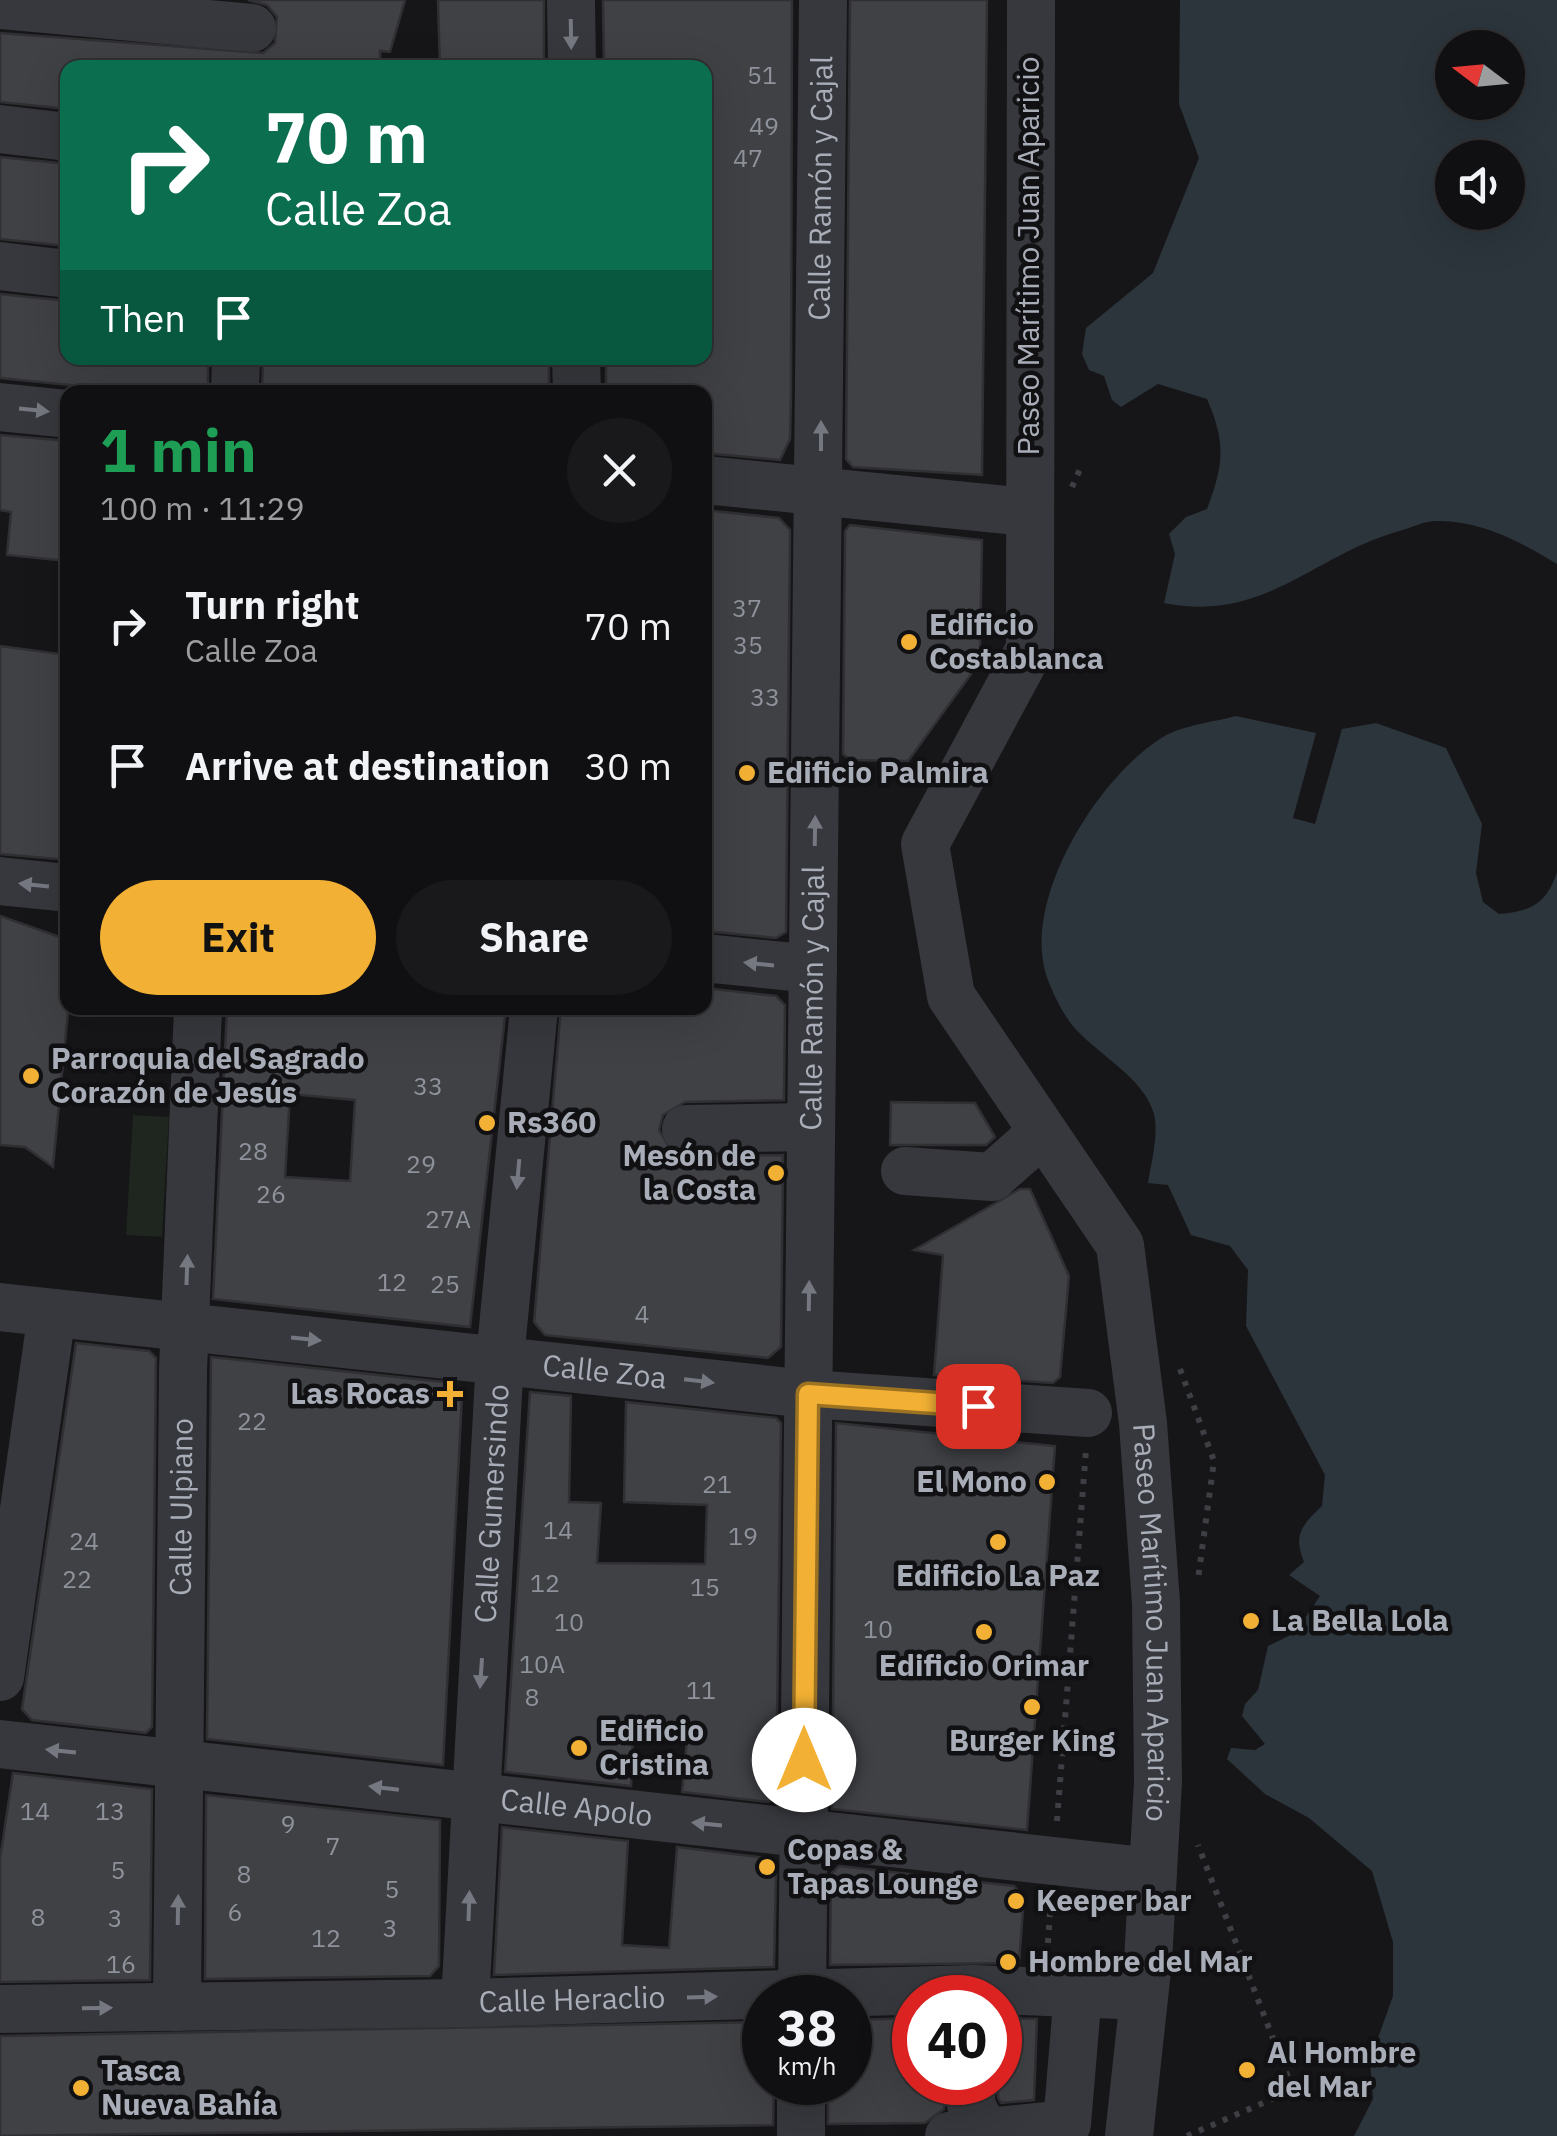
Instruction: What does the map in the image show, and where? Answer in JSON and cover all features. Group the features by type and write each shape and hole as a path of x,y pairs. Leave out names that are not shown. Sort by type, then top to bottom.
{"street":[{"path":"571,0 572,60"},
{"name":"Calle Ramón y Cajal","path":"802,1975 821,491 823,0"},
{"name":"Paseo Marítimo Juan Aparicio","path":"1031,0 1030,649 925,844 952,996 1120,1246 1143,1424 1156,1602 1158,1782 1144,1996 1129,2136"},
{"path":"0,5 252,32"},
{"path":"0,129 60,136"},
{"path":"0,266 60,273"},
{"path":"0,406 60,413"},
{"path":"712,481 1028,512"},
{"path":"0,882 60,887"},
{"path":"712,959 812,969"},
{"name":"Calle Ulpiano","path":"177,2007 184,1327 198,1015"},
{"name":"Calle Gumersindo","path":"465,2003 500,1358 533,1015"},
{"path":"686,1129 810,1127"},
{"path":"905,1171 992,1176 1043,1132"},
{"name":"Calle Zoa","path":"0,1307 808,1394 1088,1413"},
{"path":"0,1678 52,1313"},
{"name":"Calle Apolo","path":"0,1744 1153,1872"},
{"path":"971,2105 974,2135 1067,2124 1078,1992"},
{"name":"Calle Heraclio","path":"1022,1993 1144,1996"},
{"name":"Calle Heraclio","path":"0,2010 742,1997"},
{"path":"801,2136 802,2105"}],"path":[{"path":"1075,481 1080,467"}],"shaded area":[{"path":"1180,0 1557,0 1557,564 1484,528 1431,521 1367,542 1259,596 1199,607 1164,603 1175,554 1169,534 1186,517 1207,509 1217,479 1220,441 1213,415 1207,399 1158,384 1121,407 1112,400 1104,376 1089,370 1082,354 1086,328 1153,273 1199,158 1179,104"},
{"path":"1236,716 1316,733 1293,818 1315,824 1342,729 1376,723 1446,748 1482,824 1476,873 1483,902 1499,914 1529,908 1543,898 1557,872 1557,2136 1354,2136 1373,2099 1370,2060 1393,1996 1393,1942 1372,1871 1309,1818 1265,1794 1227,1759 1231,1748 1255,1750 1265,1744 1242,1716 1245,1704 1258,1690 1268,1646 1295,1633 1320,1596 1289,1575 1304,1562 1299,1538 1304,1525 1322,1506 1325,1475 1246,1326 1248,1270 1230,1246 1191,1235 1168,1185 1148,1183 1156,1130 1149,1101 1130,1077 1072,1025 1052,990 1042,954 1044,919 1053,883 1089,813 1113,782 1163,737"},
{"path":"133,1115 169,1117 162,1237 126,1235"}],"building":[{"path":"248,0 405,0 390,52 380,51 380,60 60,60 60,108 0,102 0,33 263,53 275,43 277,17 267,5"},
{"path":"438,0 544,0 544,60 440,60"},
{"path":"603,0 792,0 790,439 780,460 712,454 712,385 606,385 606,365 712,365 712,60 604,60"},
{"path":"850,0 987,0 982,475 853,467 846,459"},
{"path":"0,157 60,163 60,245 0,239"},
{"path":"0,294 60,300 60,365 208,365 208,385 70,385 0,378"},
{"path":"263,365 549,365 549,385 262,385"},
{"path":"0,435 60,440 60,560 7,555 11,512 0,510"},
{"path":"712,511 779,518 790,530 786,932 776,938 712,932"},
{"name":"Edificio Costablanca","path":"850,525 982,540 980,652 974,670 908,761 851,760 843,754 845,531"},
{"path":"0,646 60,654 60,859 0,854"},
{"name":"Parroquia del Sagrado Corazón de Jesús","path":"0,916 60,937 60,1015 68,1015 53,1167 25,1147 0,1145"},
{"path":"712,989 776,996 785,1005 784,1100 685,1102 663,1115 659,1130 672,1152 685,1156 783,1155 781,1347 768,1358 545,1335 534,1322 560,1015 712,1015"},
{"path":"227,1015 505,1015 470,1327 213,1299","holes":["290,1094 355,1100 350,1181 285,1177"]},
{"path":"891,1102 975,1103 995,1137 986,1145 890,1145"},
{"path":"1020,1189 1030,1189 1069,1276 1060,1377 1053,1383 934,1375 943,1255 914,1250"},
{"path":"76,1343 149,1351 156,1358 152,1727 146,1733 32,1720 22,1709"},
{"path":"211,1357 453,1383 462,1396 443,1765 207,1739"},
{"path":"530,1392 571,1396 569,1502 601,1503 597,1563 705,1564 707,1505 624,1502 626,1402 776,1418 781,1423 776,1796 769,1802 682,1792 687,1739 633,1734 631,1786 505,1772"},
{"path":"836,1423 1055,1446 1027,1830 832,1809"},
{"path":"13,1773 152,1789 150,1980 0,1982 0,1859"},
{"path":"206,1795 440,1820 439,1966 430,1976 205,1979"},
{"path":"502,1827 628,1841 622,1945 669,1948 677,1847 766,1858 776,1871 774,1967 494,1975"},
{"path":"839,1866 1014,1886 1024,1897 1019,1963 830,1965 831,1874"},
{"path":"872,2019 892,2019 892,2105 944,2105 925,2123 828,2124 828,2105 872,2105"},
{"path":"1022,2019 1037,2019 1034,2100 1022,2101"},
{"path":"742,2022 742,2105 773,2105 773,2125 0,2136 0,2036"}],"place":[{"name":"Edificio Costablanca","path":"909,642"},
{"name":"Edificio Palmira","path":"747,773"},
{"name":"Parroquia del Sagrado Corazón de Jesús","path":"31,1076"},
{"name":"Rs360","path":"487,1123"},
{"name":"Mesón de la Costa","path":"776,1173"},
{"name":"Las Rocas","path":"450,1394"},
{"name":"El Mono","path":"1047,1482"},
{"name":"Edificio La Paz","path":"998,1542"},
{"name":"La Bella Lola","path":"1251,1621"},
{"name":"Edificio Orimar","path":"984,1632"},
{"name":"Burger King","path":"1032,1707"},
{"name":"Edificio Cristina","path":"579,1748"},
{"name":"Copas & Tapas Lounge","path":"767,1867"},
{"name":"Keeper bar","path":"1016,1901"},
{"name":"Hombre del Mar","path":"1008,1962"},
{"name":"Al Hombre del Mar","path":"1247,2070"},
{"name":"Tasca Nueva Bahía","path":"81,2088"}],"route":[{"path":"804,1760 808,1394 978,1406"}]}
